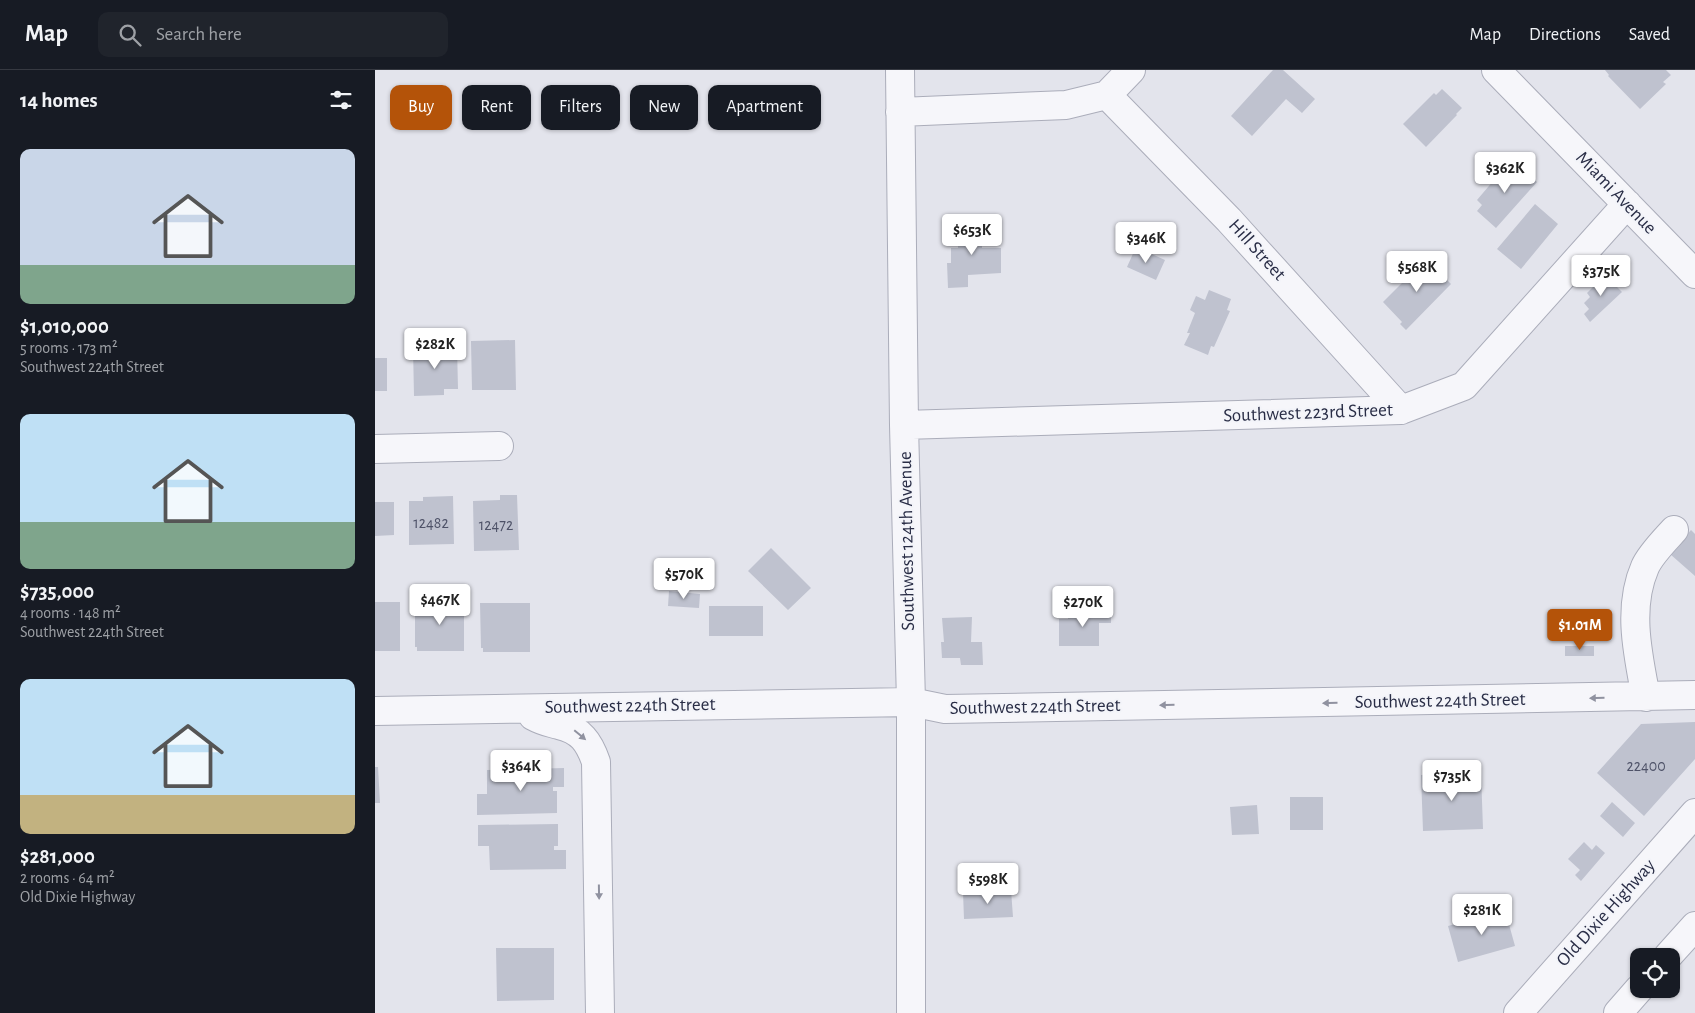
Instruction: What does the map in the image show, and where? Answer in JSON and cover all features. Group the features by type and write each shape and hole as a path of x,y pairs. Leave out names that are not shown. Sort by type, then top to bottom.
{"street":[{"name":"Southwest 124th Avenue","path":"900,70 904,425 911,702 911,1013"},
{"path":"900,112 1066,105 1107,95 1131,70"},
{"name":"Miami Avenue","path":"1496,70 1695,274"},
{"name":"Hill Street","path":"1107,95 1229,220 1401,410"},
{"name":"Southwest 223rd Street","path":"904,425 1401,410 1464,386 1627,204"},
{"path":"375,449 499,446"},
{"path":"1646,697 1637,650 1635,626 1639,586 1645,565 1674,530"},
{"name":"Southwest 224th Street","path":"375,711 911,702 945,709 1695,695"},
{"path":"521,708 545,723 557,724 579,732 591,748 596,762 600,1013"},
{"name":"Old Dixie Highway","path":"1518,1013 1695,813"},
{"path":"1675,948 1695,926"},
{"path":"1618,1013 1631,998"}],"building":[{"path":"1273,70 1283,70 1315,99 1302,113 1286,99 1252,136 1231,116"},
{"path":"1605,70 1666,70 1671,75 1663,82 1666,84 1640,109 1608,76"},
{"path":"1442,89 1462,108 1426,147 1403,124 1434,93 1436,95"},
{"path":"1511,160 1537,182 1496,228 1477,211 1482,205 1477,200"},
{"path":"1535,204 1558,224 1521,269 1497,249"},
{"path":"982,220 982,248 1001,248 1001,273 968,275 968,287 948,288 947,263 951,263 951,248 958,248 958,221"},
{"path":"1136,247 1165,260 1156,280 1127,267"},
{"path":"1424,257 1451,284 1406,330 1400,324 1402,322 1383,302 1410,275 1408,273"},
{"path":"1605,275 1622,292 1590,322 1584,314 1589,309 1584,303 1590,297 1587,293"},
{"path":"1209,290 1231,299 1227,310 1230,311 1214,347 1211,346 1208,355 1184,345 1190,333 1187,333 1195,313 1190,310 1196,296 1205,300"},
{"path":"515,340 516,390 472,390 471,341"},
{"path":"457,346 458,389 444,389 444,395 414,396 413,347"},
{"path":"375,358 387,358 387,391 375,391"},
{"path":"500,495 517,495 519,550 474,551 473,501 500,500"},
{"path":"453,496 454,544 409,545 409,501 423,501 423,497"},
{"path":"375,502 394,502 394,535 375,536"},
{"path":"1691,530 1695,534 1695,576 1670,554"},
{"path":"771,548 811,588 788,610 748,571"},
{"path":"669,591 700,594 699,608 668,606"},
{"path":"375,602 400,602 400,651 375,651"},
{"path":"415,602 464,602 464,651 417,651 417,647 415,647"},
{"path":"480,603 530,603 530,652 483,652 483,648 481,648"},
{"path":"709,606 763,606 763,636 709,636"},
{"path":"1086,609 1111,609 1111,623 1099,623 1099,646 1059,646 1059,619 1068,619 1068,612 1086,612"},
{"path":"972,617 971,642 982,642 983,665 961,665 960,658 942,658 941,642 944,642 942,618"},
{"path":"1565,646 1594,646 1594,656 1565,656"},
{"path":"1695,722 1695,759 1644,816 1597,773 1641,724"},
{"path":"375,767 378,767 380,803 375,803"},
{"path":"564,768 564,787 553,787 553,791 557,791 557,813 477,815 477,794 487,794 487,770"},
{"path":"1481,773 1483,829 1423,831 1421,775"},
{"path":"1290,797 1323,797 1323,830 1290,830"},
{"path":"1612,802 1635,823 1623,837 1600,816"},
{"path":"1257,805 1259,834 1232,835 1230,807"},
{"path":"558,824 558,846 554,846 554,850 566,850 566,869 490,870 489,846 478,846 478,825"},
{"path":"1584,842 1592,850 1596,845 1605,853 1581,881 1575,875 1580,870 1568,859"},
{"path":"1011,890 1013,917 964,919 963,892"},
{"path":"1505,910 1515,946 1458,962 1448,926"},
{"path":"496,948 554,948 554,1000 497,1001"}]}
